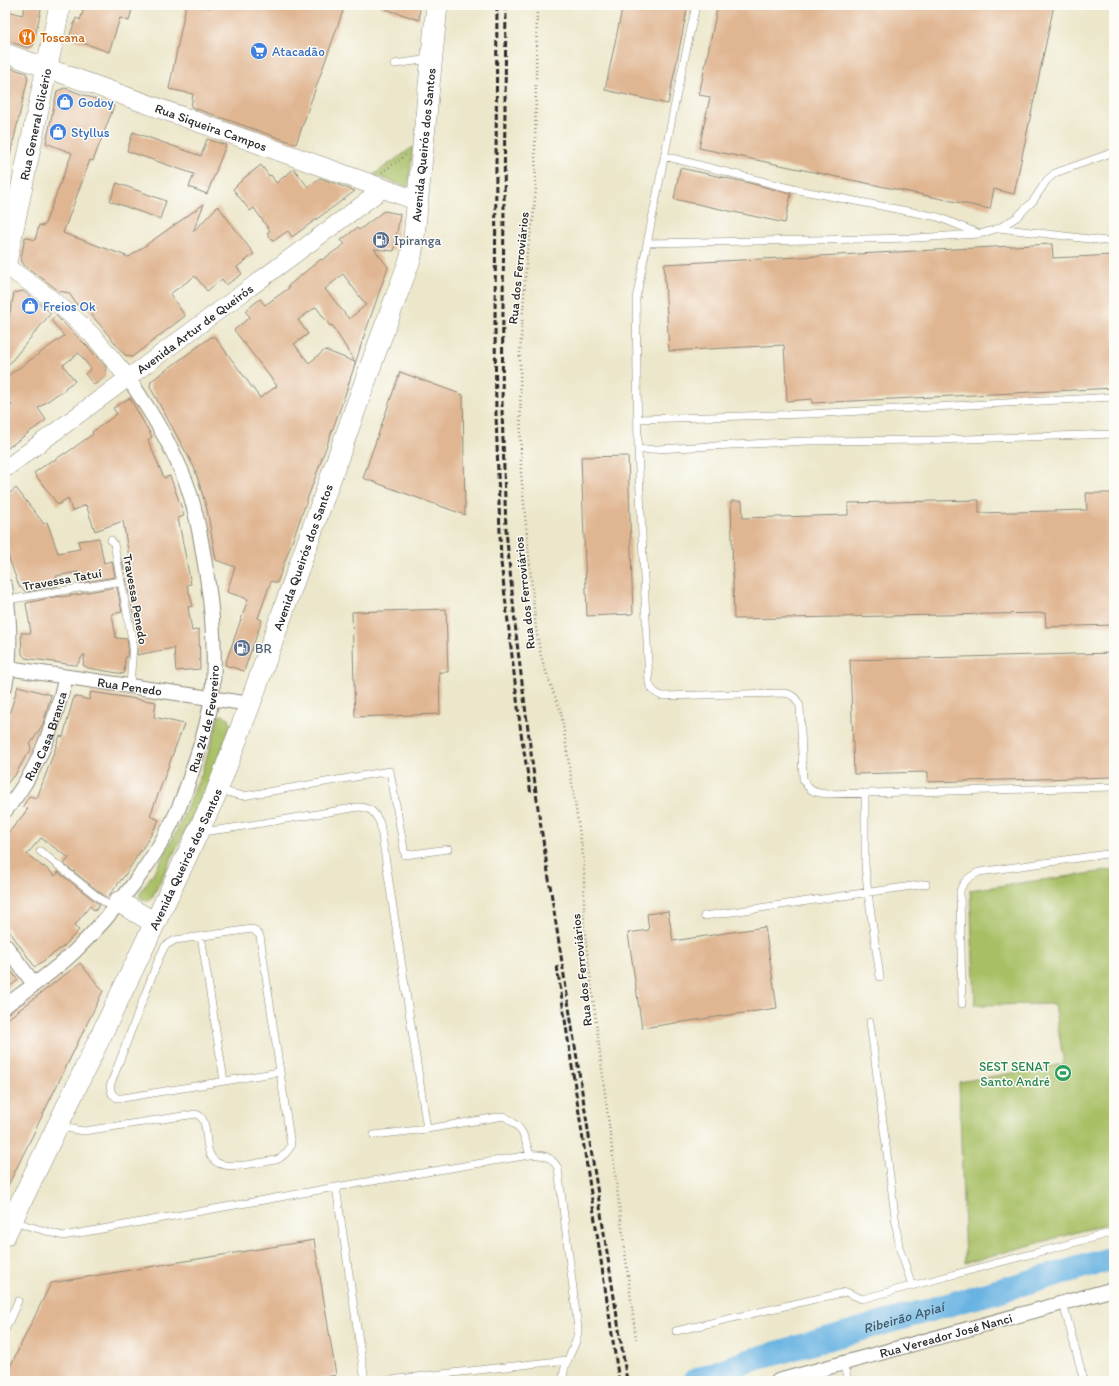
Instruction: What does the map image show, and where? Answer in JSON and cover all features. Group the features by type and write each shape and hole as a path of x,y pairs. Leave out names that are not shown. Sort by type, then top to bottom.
{"main road":[{"name":"Rua General Glicério","path":"5,266 16,204 60,5"},
{"name":"Avenida Queirós dos Santos","path":"9,1226 218,790 373,358 411,257 418,201 437,5"},
{"name":"Rua Siqueira Campos","path":"5,53 295,152 363,182 418,201"},
{"path":"116,905 155,923"}],"street":[{"name":"Avenida Artur de Queirós","path":"5,469 383,189"},
{"path":"5,266 22,277 76,320 93,336 128,378"},
{"name":"Rua 24 de Fevereiro","path":"5,1006 72,954 130,889 148,864 179,807 200,747 212,698 214,673 212,621 202,542 194,509 186,482 172,452 150,411 128,378"},
{"path":"5,586 10,641 5,686"},
{"name":"Rua Penedo","path":"8,668 250,704"},
{"name":"Rua Casa Branca","path":"5,811 22,788 42,753 58,709 66,677"},
{"path":"5,945 34,984"},
{"name":"Rua Vereador José Nanci","path":"778,1381 816,1376 843,1363 1114,1290"}],"lane":[{"path":"696,5 636,299 638,450 649,684 652,690 656,694 662,696 791,694 800,706 803,779 807,787 815,792 826,794 1114,786"},
{"path":"394,64 432,59"},
{"path":"647,242 916,238 980,234 999,228 1017,217 1033,201 1054,172 1114,152"},
{"path":"664,156 793,189 938,217 980,234"},
{"path":"999,228 1114,242"},
{"path":"638,419 808,414 1114,397"},
{"path":"638,450 806,440 937,440 1114,434"},
{"name":"Travessa Penedo","path":"111,540 114,544 133,645 130,686"},
{"name":"Travessa Tatuí","path":"7,600 121,581"},
{"path":"218,790 243,796 390,771 405,856 448,849"},
{"path":"865,793 865,865 880,977"},
{"path":"199,832 358,807 366,807 374,812 380,823 427,1129"},
{"path":"40,851 116,905"},
{"path":"962,1004 960,891 962,884 968,878 983,871 1114,853"},
{"path":"704,916 926,884"},
{"path":"57,1126 84,1131 196,1114 204,1121 208,1150 211,1157 216,1162 223,1165 231,1166 276,1160 283,1157 287,1152 290,1146 280,1072 260,936 252,929 175,940 165,946 159,958 110,1086 110,1091 112,1094 117,1098 123,1098 280,1072"},
{"path":"201,936 224,1081"},
{"path":"870,1022 900,1247 912,1285"},
{"path":"374,1135 427,1129 504,1116 512,1121 522,1131 530,1155"},
{"path":"9,1226 25,1225 63,1236 336,1187 530,1155 539,1154 547,1156 554,1161 558,1168 578,1329 578,1339 567,1360 563,1381"},
{"path":"336,1187 365,1381"},
{"path":"676,1331 846,1292 862,1299 1114,1232"},
{"path":"5,1330 18,1301"},
{"path":"1063,1303 1084,1381"},
{"path":"381,1381 567,1360"},
{"path":"843,1363 848,1381"}],"path":[{"name":"Rua dos Ferroviários","path":"537,5 535,151 536,188 533,220 527,253 520,354 522,473 536,629 543,664 562,712 584,861 584,927 636,1339"},
{"path":"363,182 373,175 378,175 409,153 413,147 424,139"}],"green space":[{"path":"413,147 408,187 373,175"},
{"path":"222,715 229,718 231,724 214,772 152,898 147,901 140,897 140,893 161,861 176,832 201,775 214,735 218,717"},
{"name":"SEST SENAT Santo André","path":"1114,870 1114,1222 965,1263 959,1082 1064,1064 1054,1004 975,1005 970,890"}],"building":[{"path":"26,5 42,5 33,46 28,48 5,40 5,10 22,15"},
{"path":"85,5 133,5 129,21 120,18 109,52 69,38 76,18 80,20"},
{"name":"Atacadão","path":"186,5 211,8 212,5 345,5 296,144 191,107 193,94 169,89"},
{"path":"380,5 420,5 419,20 380,7"},
{"path":"623,5 688,5 668,104 605,90"},
{"path":"718,5 1054,5 1014,194 994,189 990,209 699,148 710,97 699,95"},
{"path":"5,66 26,73 28,78 9,160 5,159"},
{"path":"65,88 114,106 93,161 90,160 63,233 129,257 204,204 193,232 218,206 254,254 237,267 242,274 226,285 222,279 207,291 195,276 170,294 185,316 132,357 125,355 83,302 77,305 69,293 59,291 24,265 21,258 25,237 35,240 39,225 44,226 72,153 46,143 57,91"},
{"path":"133,132 201,156 207,139 226,145 207,194 189,187 194,174 127,151"},
{"path":"261,165 269,176 271,175 276,183 294,169 308,187 320,178 355,191 292,237 288,231 273,241 267,233 270,231 254,208 250,211 233,189"},
{"path":"680,168 791,194 785,223 674,199"},
{"path":"117,183 166,201 160,219 110,201"},
{"path":"384,211 400,214 394,251 374,249 388,267 345,395 277,583 271,581 258,618 262,620 244,671 225,665 248,599 227,592 235,567 216,560 207,509 194,467 150,387 151,381 211,337 215,337 260,398 277,386 234,330 250,317 245,311 260,299 265,305 289,288 288,286 321,259 322,260 345,244 341,240 357,228 359,230","holes":["343,274 366,305 349,319 325,289","316,307 330,326 332,325 355,362 325,350 309,363 294,344 308,334 298,320"]},
{"path":"1052,244 1053,258 1114,255 1114,388 812,403 812,399 787,401 784,345 669,351 664,264"},
{"path":"23,291 51,313 5,369 5,336 14,293"},
{"path":"56,316 106,367 105,377 94,385 85,374 91,369 79,353 63,365 75,381 66,387 64,391 38,408 46,420 5,450 5,410 12,405 5,396 5,378 64,336 51,320"},
{"path":"400,372 463,395 465,515 363,478"},
{"path":"130,398 152,437 148,440 164,478 170,476 184,516 178,518 191,584 187,585 193,606 188,607 192,631 199,629 200,669 176,671 174,648 137,655 137,641 139,642 122,559 129,557 123,521 95,531 86,505 72,511 68,498 58,505 34,473 52,460 53,461 65,454 93,434 92,432 117,414 113,408"},
{"path":"628,456 633,614 587,616 581,457"},
{"path":"16,488 44,524 47,522 58,553 80,549 78,541 99,538 104,563 112,561 115,577 80,583 78,572 56,576 58,586 26,592 19,586 5,548 5,497"},
{"path":"1086,493 1114,493 1114,625 1046,627 1045,613 734,619 731,501 742,501 743,518 848,515 848,503 979,500 979,513 1087,510"},
{"path":"117,587 122,612 112,614 116,638 127,639 127,657 125,658 124,674 88,668 83,665 85,655 83,655 77,665 74,665 25,658 22,654 21,633 31,633 26,603"},
{"path":"446,609 448,672 439,672 440,714 355,717 352,612"},
{"path":"1114,653 1114,777 928,782 928,772 854,774 850,660"},
{"path":"18,686 51,695 43,724 30,745 31,749 28,755 27,754 14,777 13,776 5,787 5,723"},
{"path":"91,692 156,702 154,717 184,724 150,816 159,820 125,875 107,898 64,864 69,858 41,838 27,854 55,876 58,872 100,905 95,911 90,906 74,926 79,930 64,946 35,967 5,925 5,837 28,809 23,806 29,796 37,798 60,736 63,737 74,696 89,700"},
{"path":"668,911 673,941 765,927 777,1008 642,1028 628,933 649,930 647,914"},
{"path":"5,963 18,980 5,990"},
{"path":"80,963 103,991 5,1192 5,1021"},
{"path":"314,1240 336,1375 299,1381 5,1381 5,1377 51,1283"}],"waterway":[{"name":"Ribeirão Apiaí","path":"694,1381 745,1362 1114,1258"}],"railway":[{"path":"497,5 495,326 496,414 501,562 521,733 531,794"},
{"path":"506,5 502,409 506,530 517,643 538,808 627,1381"},
{"path":"557,966 619,1381"}],"place":[{"name":"Toscana","path":"27,37"},
{"name":"Atacadão","path":"259,51"},
{"name":"Godoy","path":"65,102"},
{"name":"Styllus","path":"58,132"},
{"name":"Ipiranga","path":"381,240"},
{"name":"Freios Ok","path":"30,306"},
{"name":"BR","path":"242,648"},
{"name":"SEST SENAT Santo André","path":"1063,1073"}]}
